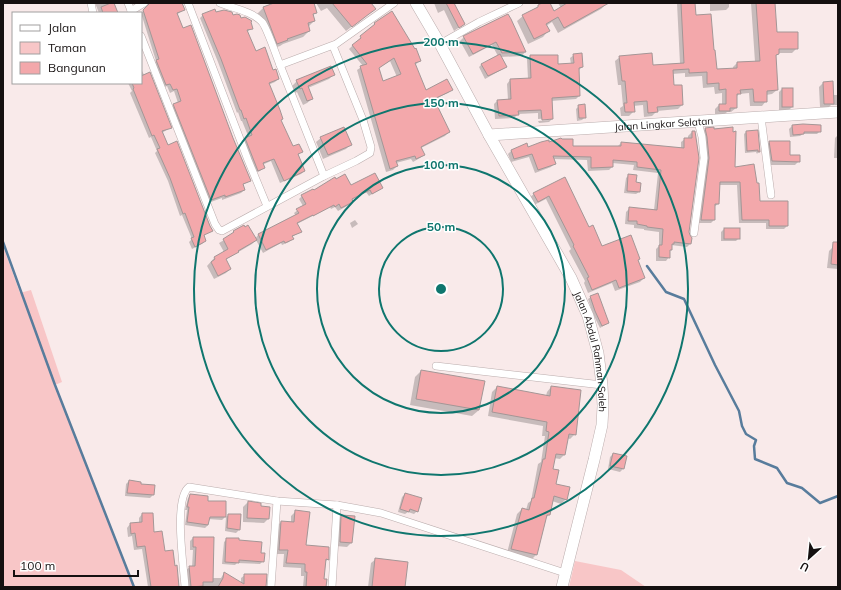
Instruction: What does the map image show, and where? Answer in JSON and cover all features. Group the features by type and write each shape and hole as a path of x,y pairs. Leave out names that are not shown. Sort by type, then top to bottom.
{"main road":[{"name":"Jalan Abdul Rahman Saleh","path":"416,3 574,284 588,316 598,353 602,385 602,425 562,587"},
{"name":"Jalan Lingkar Selatan","path":"489,135 838,112"}],"street":[{"path":"128,3 132,12 144,3"},
{"path":"188,3 267,206"},
{"path":"220,3 249,14 262,23 324,176"},
{"path":"280,65 333,46 394,3"},
{"path":"440,44 479,22 519,3"},
{"path":"142,39 217,227 222,231 370,153 371,147 363,120 333,46"},
{"path":"761,117 772,195"},
{"path":"694,233 704,158 702,137 698,122"},
{"path":"436,366 602,385"},
{"path":"185,587 180,533 183,499 187,488 277,501 337,505 382,513 565,573"},
{"path":"271,587 277,501"},
{"path":"332,587 337,505"}],"green space":[{"path":"3,246 20,293 31,290 62,382 55,385 134,587 3,587"},
{"path":"575,561 621,570 646,587 569,587"}],"building":[{"path":"114,3 118,12 103,12 101,7"},
{"path":"150,3 182,3 185,10 177,13 183,28 191,25 233,138 251,181 243,184 245,190 211,200 173,104 181,101 177,89 173,90 170,84 166,85 156,60 159,59 143,10"},
{"path":"274,3 314,3 317,13 313,14 315,21 308,23 310,31 277,44 263,7"},
{"path":"332,3 371,3 376,9 352,27"},
{"path":"446,3 454,3 465,24 459,28"},
{"path":"542,3 550,3 554,11 567,3 609,3 564,28 558,17 546,24 550,31 534,39 522,15 538,7 538,5"},
{"path":"681,3 695,3 696,15 711,14 717,69 737,68 737,62 760,61 756,3 775,3 777,32 798,32 798,49 779,49 779,54 776,55 778,90 767,91 767,102 754,102 753,89 740,90 741,94 737,94 737,108 730,108 730,111 719,111 719,104 726,104 726,89 719,90 719,83 707,84 707,72 689,73 689,69 673,70 674,85 682,85 683,105 657,107 658,112 648,113 647,101 634,102 635,112 625,112 624,103 627,103 625,81 622,81 619,56 652,53 653,65 684,63"},
{"path":"215,9 216,12 224,10 232,12 233,15 237,14 240,15 241,18 245,17 252,21 253,29 247,30 256,51 265,47 273,70 276,69 279,79 269,83 283,119 281,120 293,146 299,144 303,152 298,154 305,171 284,181 274,159 263,163 265,168 258,171 245,138 252,135 246,118 244,119 240,110 202,14"},
{"path":"392,11 415,49 416,48 421,61 415,63 426,90 447,79 453,90 434,99 450,132 421,147 425,155 416,159 415,156 396,161 398,166 390,169 360,66 367,64 352,45 361,38 360,36 375,24 374,23","holes":["394,58 401,74 383,81 379,68"]},
{"path":"508,14 526,52 502,53 496,42 473,54 463,36"},
{"path":"582,53 583,67 579,68 580,96 552,98 553,119 542,120 541,110 518,111 519,115 499,116 497,100 511,99 510,79 531,78 530,55 558,55 558,64 574,63 573,54"},
{"path":"500,54 507,67 488,76 481,64"},
{"path":"331,66 335,75 308,86 313,99 307,101 302,88 300,89 296,80"},
{"path":"150,72 172,128 162,131 168,145 177,141 213,231 204,235 206,241 195,247 191,238 194,237 185,213 183,214 170,178 157,149 160,148 154,135 152,136 133,89 132,84 142,84 142,76"},
{"path":"833,81 834,104 824,104 823,82"},
{"path":"782,88 793,88 793,107 782,107"},
{"path":"585,104 586,118 579,118 578,105"},
{"path":"792,125 821,125 821,132 804,132 804,134 793,135"},
{"path":"344,127 352,145 328,155 320,137"},
{"path":"714,127 714,129 733,127 733,132 736,131 735,167 754,164 757,183 759,183 760,201 788,201 788,226 769,226 769,220 742,220 740,182 720,182 719,204 715,204 715,220 701,220 709,158 705,128"},
{"path":"758,130 760,152 758,152 758,150 747,151 746,131"},
{"path":"692,131 695,131 699,158 689,232 692,238 691,244 674,242 674,244 672,244 672,250 670,250 670,258 659,257 659,245 662,245 663,229 637,224 637,221 628,221 629,207 657,210 661,170 637,167 637,162 613,160 613,167 591,168 591,157 553,156 556,164 538,170 532,154 514,159 511,150 527,143 528,147 541,142 549,140 549,142 561,138 573,139 573,146 621,146 621,142 684,148 684,138 692,138"},
{"path":"769,141 790,141 790,155 800,155 800,162 772,161"},
{"path":"375,173 383,188 372,194 370,190 352,199 353,202 341,208 339,204 335,207 334,205 297,223 302,232 292,236 294,239 285,243 284,241 266,250 258,234 299,213 296,209 306,204 301,195 313,189 314,190 335,177 336,179 345,174 351,185"},
{"path":"628,174 637,175 636,182 641,183 640,192 627,191"},
{"path":"565,177 589,227 593,225 602,246 631,235 645,278 619,288 616,280 592,290 587,278 589,277 549,196 538,202 533,193"},
{"path":"244,225 245,227 248,225 257,240 226,259 231,269 218,276 211,262 215,259 214,257 228,249 223,239"},
{"path":"724,228 740,228 740,239 724,239"},
{"path":"833,242 838,242 838,265 831,264"},
{"path":"598,293 609,323 602,326 590,296"},
{"path":"421,370 485,381 479,410 416,399"},
{"path":"497,386 550,396 551,386 581,390 576,435 569,434 565,455 556,454 553,469 559,470 556,484 570,487 567,500 554,496 550,515 547,515 537,555 511,549 522,508 529,510 532,498 534,498 543,459 545,459 549,432 546,431 547,422 492,412"},
{"path":"613,453 627,456 624,469 610,466"},
{"path":"129,480 141,482 141,484 155,485 154,495 127,493"},
{"path":"405,493 422,498 418,512 410,509 409,512 400,509"},
{"path":"190,494 208,496 208,501 226,501 226,517 210,517 208,525 187,522 189,507 187,507"},
{"path":"248,501 261,503 261,506 270,507 269,519 247,518"},
{"path":"295,510 310,512 306,545 329,547 329,560 326,559 324,579 327,579 326,587 306,587 307,572 305,572 305,564 286,563 288,550 279,550 281,521 294,522"},
{"path":"142,513 153,513 154,532 162,531 165,551 173,550 175,566 177,565 179,587 151,587 145,546 137,547 135,533 131,534 130,523 142,522"},
{"path":"228,514 241,514 240,530 227,528"},
{"path":"341,515 355,516 352,543 340,542"},
{"path":"193,537 214,537 213,582 203,582 203,586 191,587 189,566 195,566 196,547 193,547"},
{"path":"226,538 239,538 239,540 262,542 261,553 265,553 264,562 239,560 239,563 225,562"},
{"path":"375,558 408,562 405,587 372,587"},
{"path":"224,572 244,584 244,574 267,574 266,587 218,587 223,578"}],"waterway":[{"path":"3,242 55,385 134,587"},
{"path":"647,266 666,292 684,299 715,365 739,411 742,426 746,434 756,440 754,446 755,459 777,468 787,483 802,488 820,503 838,496"}]}
